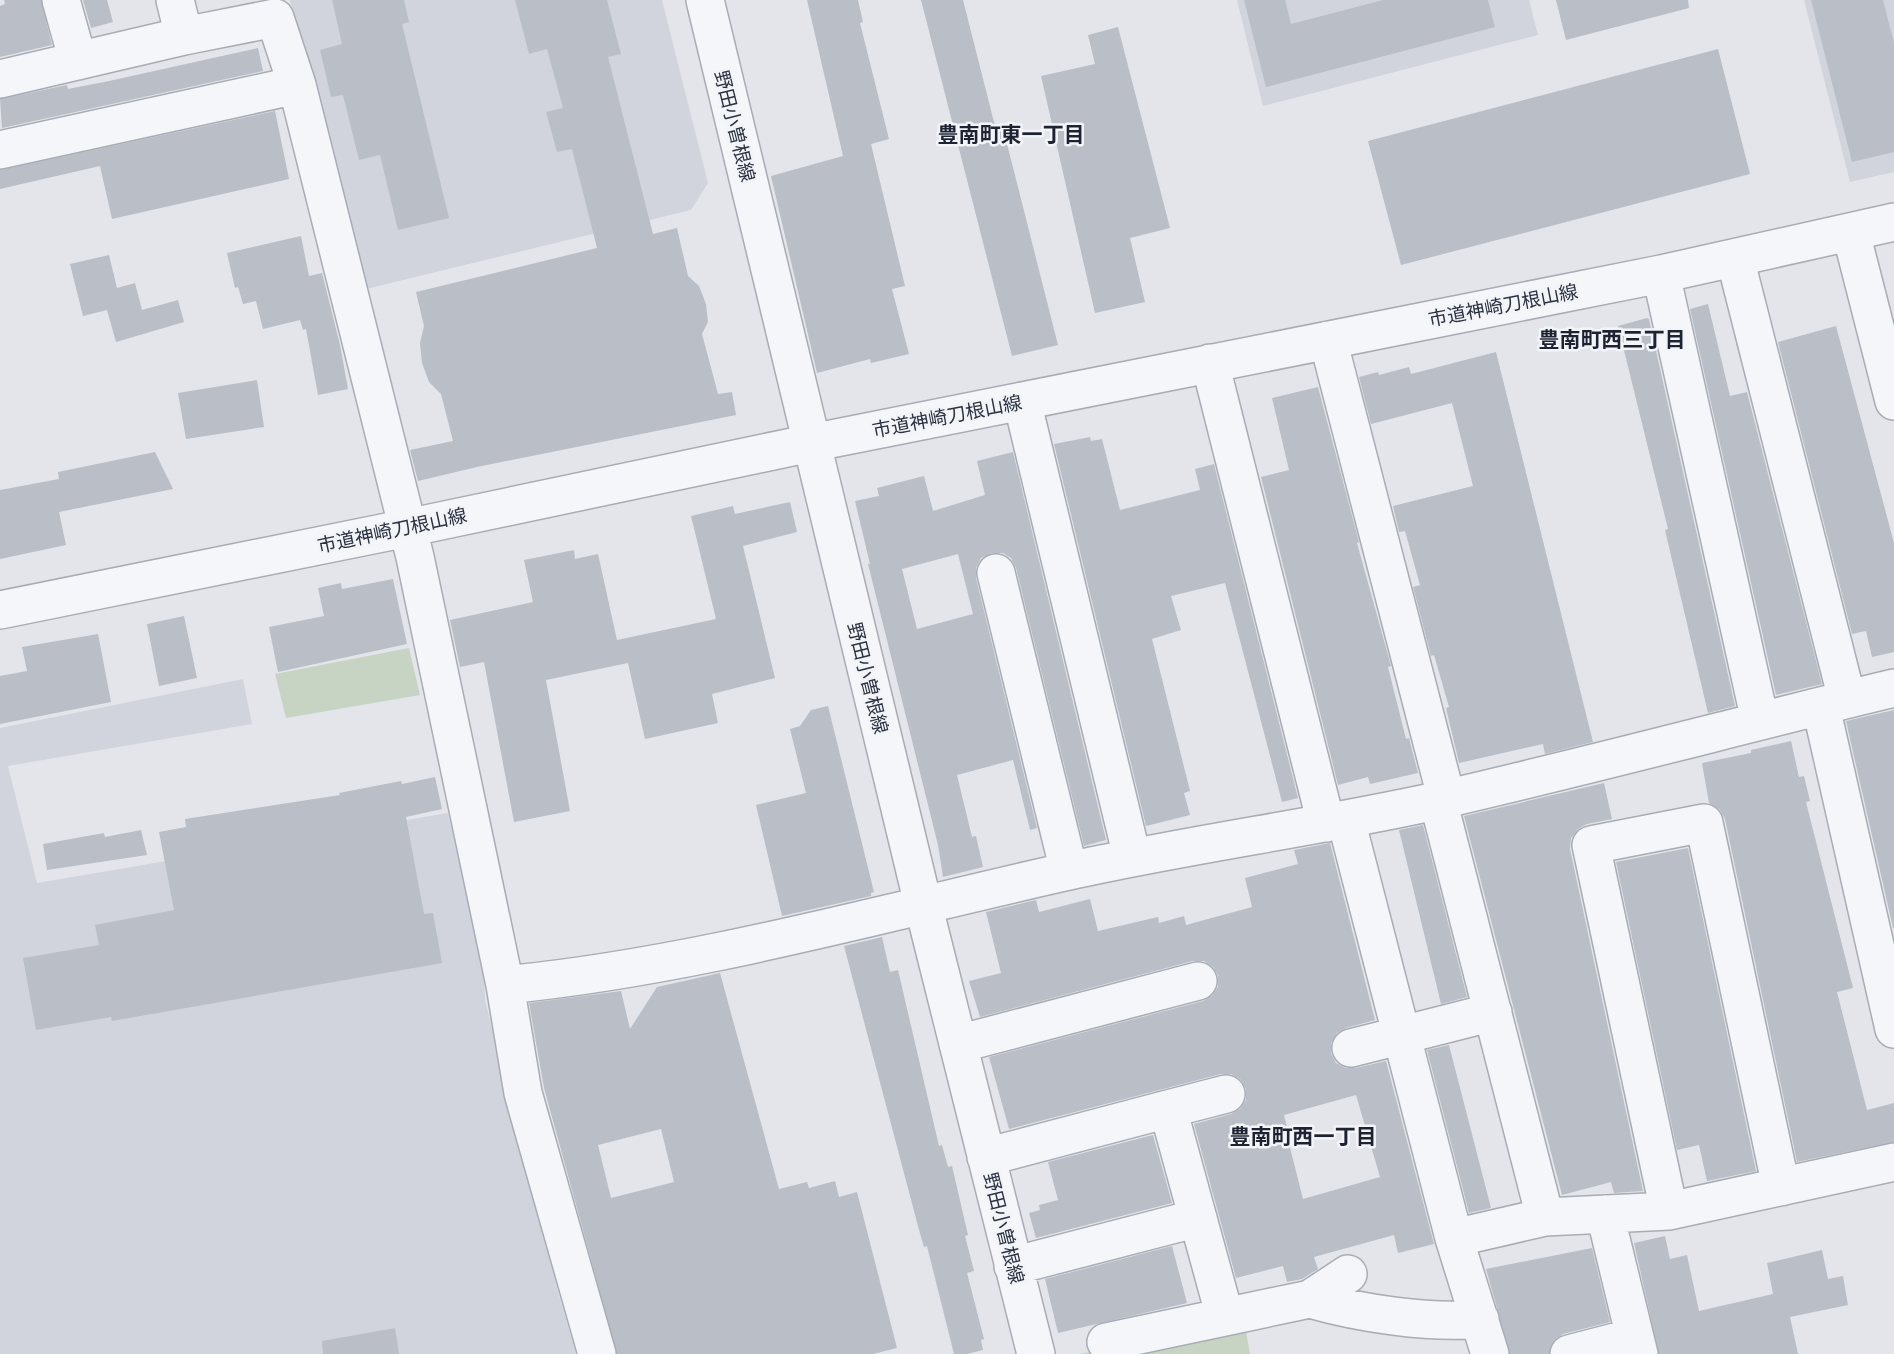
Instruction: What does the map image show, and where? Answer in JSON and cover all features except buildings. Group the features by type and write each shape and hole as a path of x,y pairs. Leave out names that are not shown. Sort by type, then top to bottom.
{"street":[{"path":"61,0 78,61"},
{"path":"175,0 184,36"},
{"name":"野田小曽根線","path":"705,0 923,904 1036,1354"},
{"path":"0,79 184,36 275,18 297,85 407,528 505,985 523,1093 597,1354"},
{"path":"0,150 297,85"},
{"name":"市道神崎刀根山線","path":"0,610 811,443 1661,274 1894,222"},
{"path":"1851,233 1892,383"},
{"path":"1735,258 1834,703 1894,1029"},
{"path":"1661,274 1760,721"},
{"path":"1328,340 1443,785 1438,800 1545,1217"},
{"path":"1210,363 1336,821 1403,1035 1454,1238 1490,1354"},
{"path":"1022,401 1132,858"},
{"path":"996,573 1069,871"},
{"path":"505,985 667,964 1069,871 1438,800 1894,688"},
{"path":"1669,1211 1591,845 1704,822 1781,1187"},
{"path":"958,1044 1198,982"},
{"path":"1351,1048 1493,1012"},
{"path":"986,1157 1226,1094"},
{"path":"1168,1108 1225,1317"},
{"path":"1454,1238 1545,1217 1669,1211 1894,1162"},
{"path":"1569,1354 1637,1345 1605,1214"},
{"path":"1013,1266 1198,1218"},
{"path":"1106,1342 1310,1299 1348,1274"},
{"path":"1310,1299 1342,1309 1455,1321 1480,1319"}],"shaded area":[{"path":"290,0 662,0 708,183 691,210 362,290"},
{"path":"1237,0 1529,0 1538,35 1263,106"},
{"path":"1804,0 1894,0 1894,172 1850,182"},
{"path":"243,679 252,724 8,766 37,883 448,813 484,973 485,1000 576,1354 0,1354 0,728"}],"green space":[{"path":"409,648 420,695 286,718 275,674"},
{"path":"1244,1321 1250,1354 1080,1354"}],"district":[{"name":"豊南町東一丁目","path":"1011,135"},
{"name":"豊南町西三丁目","path":"1612,340"},
{"name":"豊南町西一丁目","path":"1303,1137"}]}
